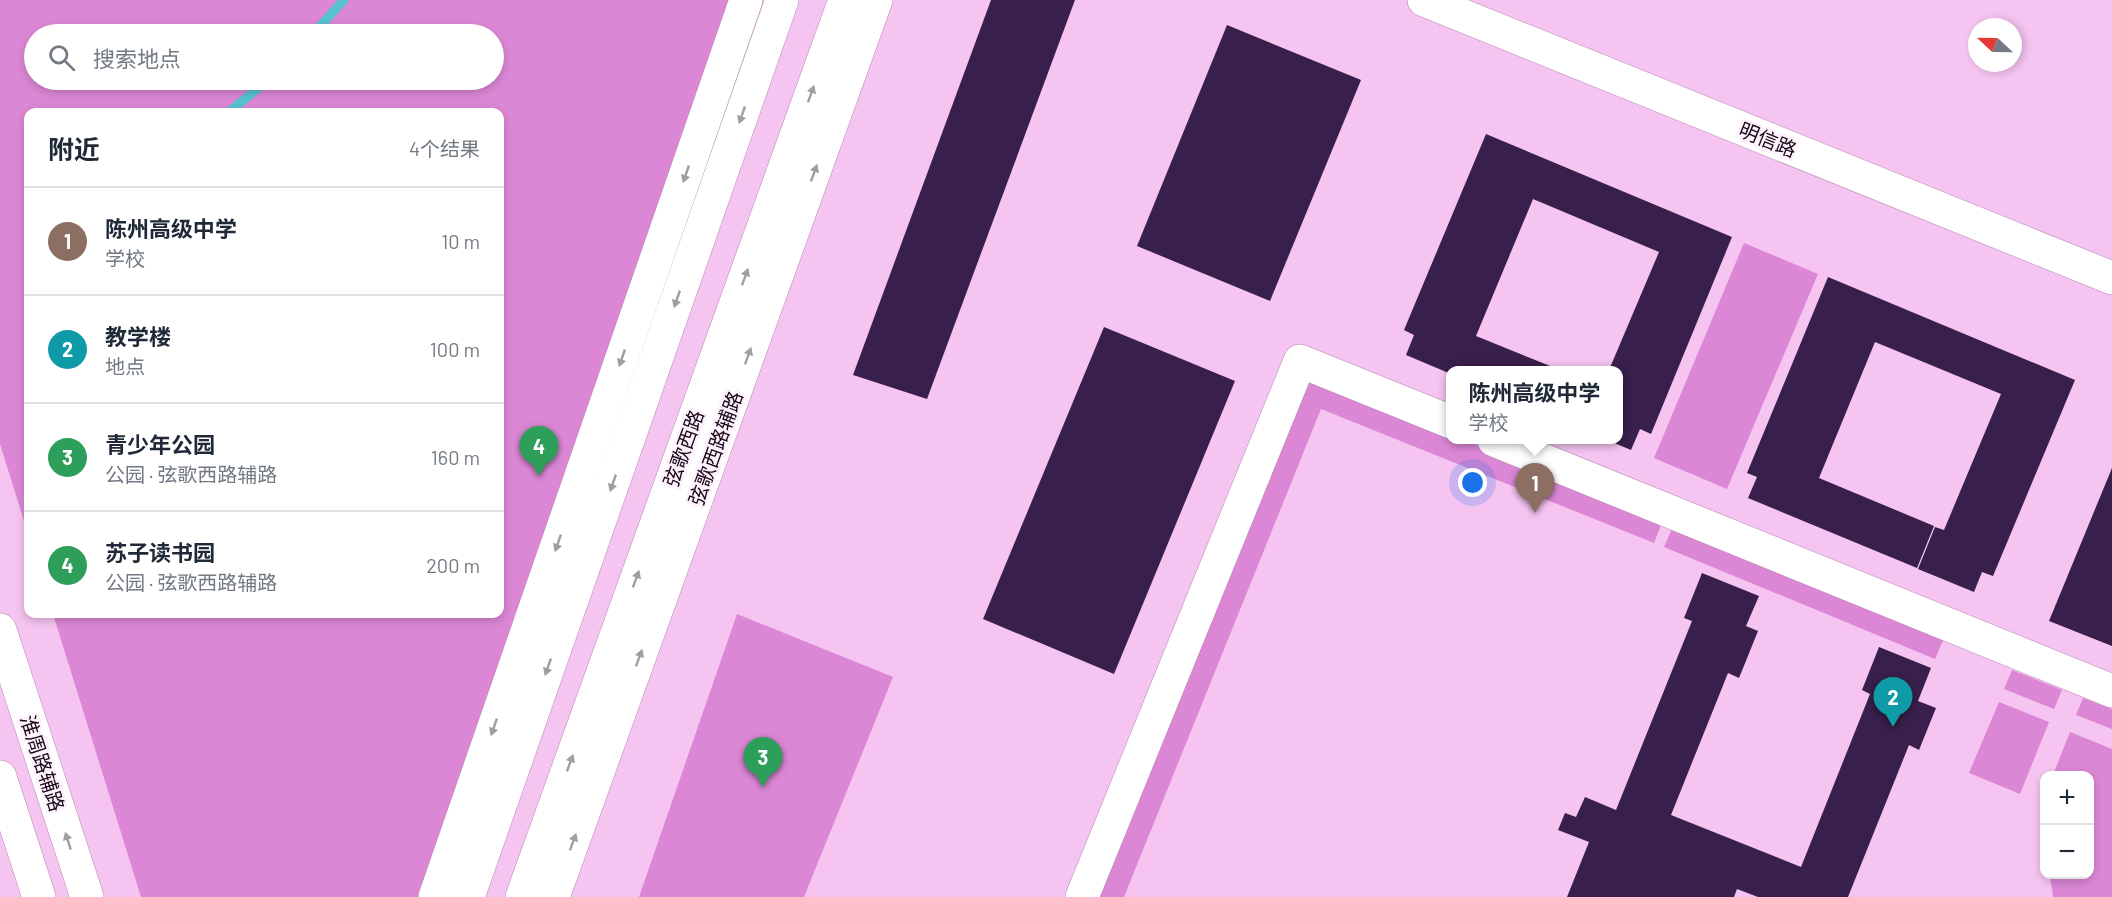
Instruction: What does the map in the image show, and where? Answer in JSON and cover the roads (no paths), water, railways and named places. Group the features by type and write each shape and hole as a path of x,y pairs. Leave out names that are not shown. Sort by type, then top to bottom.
{"street":[{"path":"435,897 746,0"},
{"path":"468,897 782,0"},
{"name":"弦歌西路","path":"522,897 844,0"},
{"name":"弦歌西路辅路","path":"554,897 876,0"},
{"name":"明信路","path":"1424,0 2112,278"},
{"path":"1082,897 1300,361 1446,420"},
{"path":"1504,444 2112,691"},
{"name":"淮周路辅路","path":"0,630 87,897"},
{"path":"0,777 39,897"}],"waterway":[{"path":"322,24 344,0"},
{"path":"234,108 256,90"}],"place":[{"name":"苏子读书园","path":"539,476"},
{"name":"陈州高级中学","path":"1535,513"},
{"name":"教学楼","path":"1893,727"},
{"name":"青少年公园","path":"763,787"}]}
